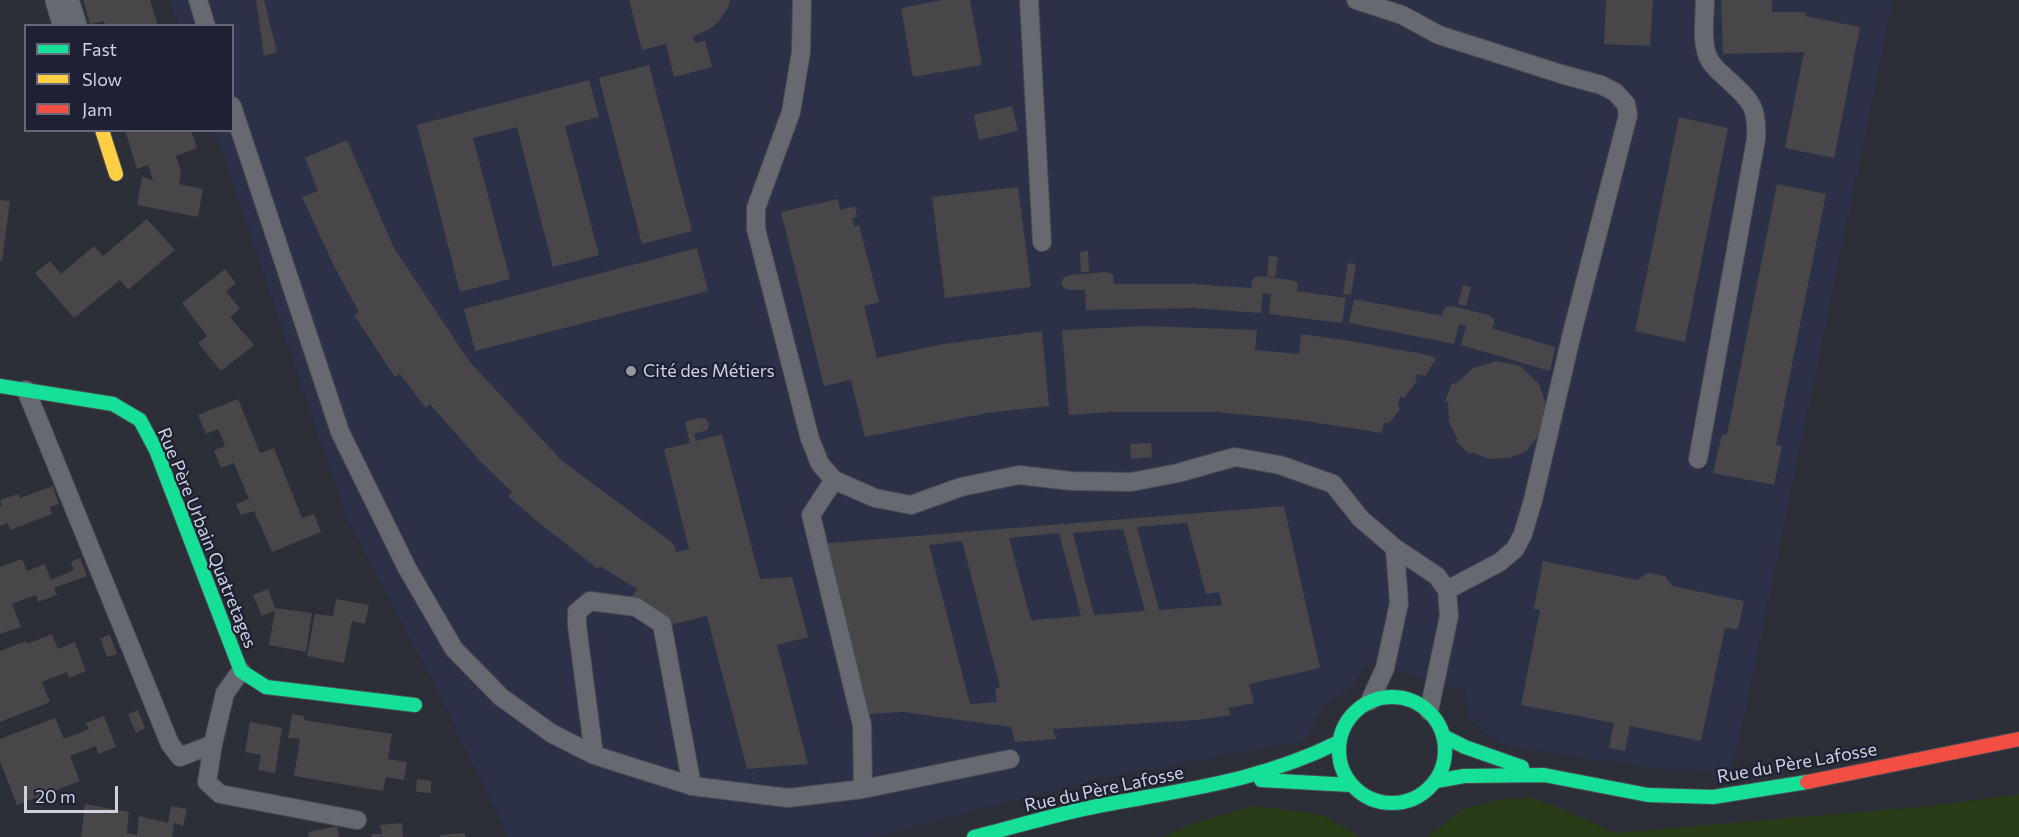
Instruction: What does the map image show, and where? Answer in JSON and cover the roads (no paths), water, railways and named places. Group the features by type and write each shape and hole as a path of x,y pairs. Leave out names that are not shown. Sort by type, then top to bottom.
{"street":[{"path":"62,0 69,24"},
{"path":"103,132 116,174"},
{"name":"Rue Père Urbain Quatretages","path":"0,386 113,404 140,420 156,450 241,671 266,687 416,705"},
{"path":"1390,697 1411,700 1429,711 1438,723 1446,751 1443,766 1436,781 1425,792 1411,800 1395,804 1379,802 1364,796 1351,785 1343,772 1339,758 1339,742 1344,725 1355,711 1370,701 1390,697"},
{"name":"Rue du Père Lafosse","path":"1443,736 1544,776 1648,795 1713,797 1779,788 2019,739"},
{"name":"Rue du Père Lafosse","path":"974,837 1095,807 1241,779 1292,764 1339,742"},
{"name":"Rue du Père Lafosse","path":"1436,781 1464,776 1544,776"},
{"name":"Rue du Père Lafosse","path":"1241,779 1351,785"}],"lane":[{"path":"198,0 205,24"},
{"path":"802,0 801,52 791,112 756,208 756,229 810,439 820,464 834,480 874,498 911,505 961,487 1019,475 1071,481 1131,483 1178,473 1234,457 1280,465 1333,484 1361,519 1395,548 1437,576 1447,590 1449,616 1429,711"},
{"path":"1029,0 1042,242"},
{"path":"1356,0 1402,15 1439,35 1601,85 1615,92 1626,104 1628,115 1523,534 1515,549 1500,562 1447,590"},
{"path":"1698,459 1756,139 1757,119 1753,107 1746,98 1715,68 1708,57 1704,39 1705,0"},
{"path":"234,112 340,432 407,568 454,649 501,697 551,733 594,755 692,786 788,798 863,789 1010,759"},
{"path":"26,390 170,744 180,757 213,744"},
{"path":"834,480 811,515 862,725 863,789"},
{"path":"1370,701 1385,668 1399,603 1395,548"},
{"path":"594,755 577,626 577,612 590,601 636,608 662,624 692,786"},
{"path":"241,671 225,693 207,783 220,794 357,820"}],"place":[{"name":"Cité des Métiers","path":"631,371"}]}
